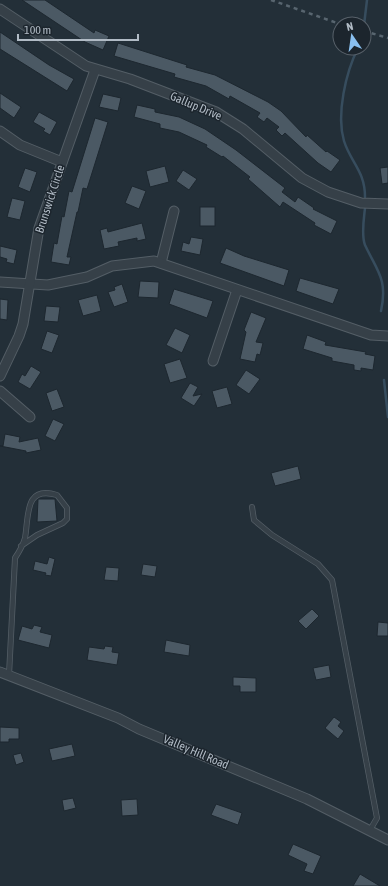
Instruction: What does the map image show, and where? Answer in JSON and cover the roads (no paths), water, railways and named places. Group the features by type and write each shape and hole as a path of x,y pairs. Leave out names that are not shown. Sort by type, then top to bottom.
{"street":[{"name":"Gallup Drive","path":"0,9 86,66 95,70 130,79 216,112 243,129 302,178 328,192 361,204 388,204"},
{"name":"Brunswick Circle","path":"0,376 23,324 39,228 95,70"},
{"path":"0,131 20,145 62,162"},
{"path":"161,263 174,211"},
{"path":"0,282 48,285 70,281 119,265 154,261 371,335 388,336"},
{"path":"213,361 237,290"},
{"path":"0,391 30,416"},
{"name":"Valley Hill Road","path":"0,672 118,718 139,729 308,799 388,840"}],"lane":[{"path":"9,675 15,558 21,546 24,540 30,503 34,496 43,492 57,494 67,508 67,519 63,523 37,535 21,546"},
{"path":"252,506 254,520 272,535 318,564 332,580 377,818 370,830"}],"waterway":[{"path":"365,16 367,0"},
{"path":"355,56 346,81 341,118 344,141 363,180 365,197"},
{"path":"365,208 363,236 365,245 382,283 383,300 381,311"},
{"path":"384,380 388,417"}],"railway":[{"path":"271,0 332,21"},
{"path":"372,33 388,38"}]}
